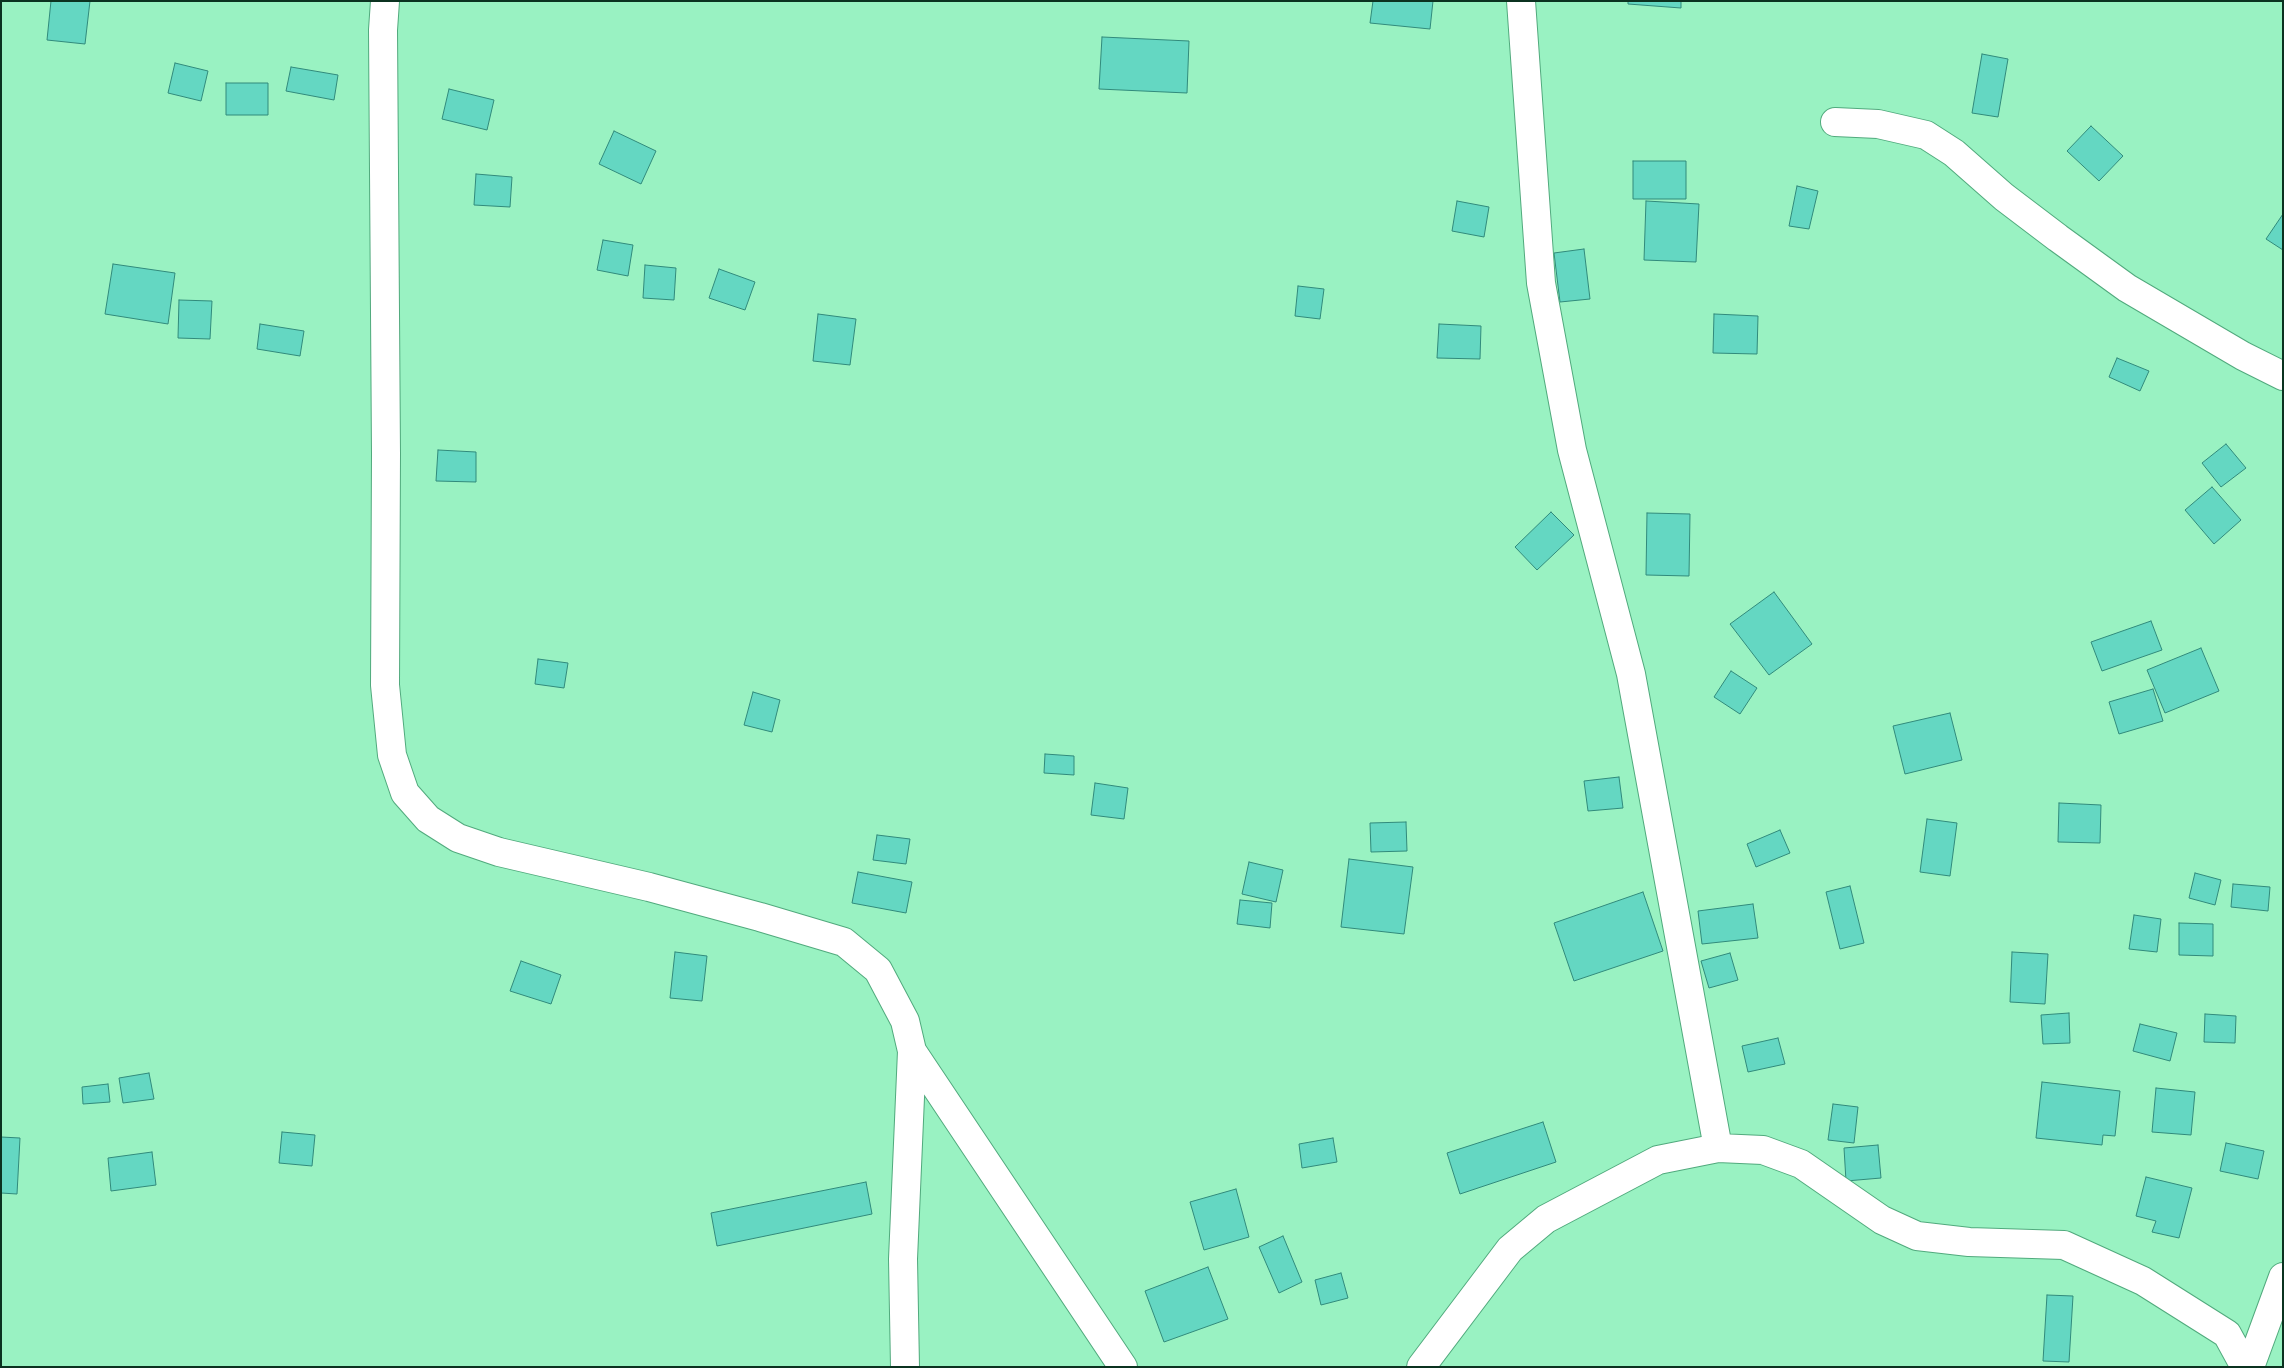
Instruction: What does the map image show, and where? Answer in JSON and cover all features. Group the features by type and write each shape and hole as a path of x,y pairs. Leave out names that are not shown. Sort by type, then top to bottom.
{"street":[{"path":"385,1 383,30 386,454 385,685 392,755 405,792 428,819 458,838 499,852 649,887 844,942 878,970 905,1022 912,1051 903,1259 905,1367"},
{"path":"1521,1 1541,283 1572,450 1631,674 1718,1148"},
{"path":"1835,122 1878,124 1926,135 1954,153 2027,215 2127,288 2243,356 2283,376"},
{"path":"912,1051 1124,1367"},
{"path":"1420,1367 1510,1249 1546,1219 1658,1160 1718,1148 1763,1150 1801,1164 1882,1220 1917,1236 1969,1242 2064,1245 2143,1281 2227,1334 2245,1367"},
{"path":"2250,1367 2283,1277"}],"building":[{"path":"51,1 90,1 85,44 47,40"},
{"path":"1373,1 1433,1 1430,29 1370,23"},
{"path":"1628,1 1681,1 1681,8 1628,4"},
{"path":"1102,37 1189,41 1187,93 1099,89"},
{"path":"1982,54 2008,59 1998,117 1972,113"},
{"path":"175,63 208,71 201,101 168,93"},
{"path":"291,67 338,75 334,100 286,91"},
{"path":"226,83 268,83 268,115 226,115"},
{"path":"449,89 494,100 487,130 442,119"},
{"path":"2091,126 2123,156 2099,181 2067,151"},
{"path":"614,131 656,151 641,184 599,164"},
{"path":"1633,161 1686,161 1686,199 1633,199"},
{"path":"476,174 512,177 510,207 474,205"},
{"path":"1797,186 1818,191 1809,229 1789,226"},
{"path":"1457,201 1489,207 1484,237 1452,231"},
{"path":"1646,201 1699,204 1696,262 1644,260"},
{"path":"2283,214 2283,250 2266,239"},
{"path":"603,240 633,245 628,276 597,270"},
{"path":"1584,249 1590,299 1560,302 1554,253"},
{"path":"113,264 175,273 168,324 105,314"},
{"path":"645,265 676,268 674,300 643,298"},
{"path":"719,269 755,282 745,310 709,298"},
{"path":"1298,286 1324,289 1320,319 1295,316"},
{"path":"179,300 212,301 210,339 178,338"},
{"path":"818,314 856,319 850,365 813,361"},
{"path":"1714,314 1758,316 1757,354 1713,353"},
{"path":"260,324 304,331 300,356 257,349"},
{"path":"1439,324 1481,326 1480,359 1437,358"},
{"path":"2117,358 2149,371 2140,391 2109,377"},
{"path":"2226,444 2246,468 2221,487 2202,463"},
{"path":"438,450 476,452 476,482 436,481"},
{"path":"2212,487 2241,520 2214,544 2185,510"},
{"path":"1551,512 1574,535 1537,570 1515,547"},
{"path":"1647,513 1690,514 1689,576 1646,575"},
{"path":"1774,592 1812,644 1769,675 1730,624"},
{"path":"2151,621 2162,650 2102,671 2091,642"},
{"path":"2201,648 2219,691 2165,713 2147,670"},
{"path":"538,659 568,663 564,688 535,684"},
{"path":"1731,671 1757,688 1740,714 1714,697"},
{"path":"2153,689 2163,721 2119,734 2109,702"},
{"path":"753,692 780,700 772,732 744,725"},
{"path":"1950,713 1962,760 1905,774 1893,726"},
{"path":"1045,754 1074,756 1074,775 1044,773"},
{"path":"1619,777 1623,808 1588,811 1584,781"},
{"path":"1095,783 1128,788 1124,819 1091,815"},
{"path":"2059,803 2101,805 2100,843 2058,842"},
{"path":"1927,819 1957,823 1950,876 1920,872"},
{"path":"1406,822 1407,851 1371,852 1370,823"},
{"path":"1780,830 1790,853 1756,867 1747,844"},
{"path":"877,835 910,839 906,864 873,860"},
{"path":"1349,859 1413,867 1404,934 1341,927"},
{"path":"1249,862 1283,870 1276,902 1242,894"},
{"path":"858,872 912,882 906,913 852,903"},
{"path":"2195,873 2221,880 2215,905 2189,898"},
{"path":"2233,884 2270,887 2268,911 2231,907"},
{"path":"1850,886 1864,943 1840,949 1826,892"},
{"path":"1643,892 1663,951 1574,981 1554,923"},
{"path":"1240,900 1272,903 1270,928 1237,924"},
{"path":"1753,904 1758,938 1702,944 1698,911"},
{"path":"2134,915 2161,919 2157,952 2129,949"},
{"path":"2179,923 2213,924 2213,956 2179,955"},
{"path":"675,952 707,956 702,1001 670,998"},
{"path":"2012,952 2048,954 2045,1004 2010,1002"},
{"path":"1730,953 1738,980 1709,988 1701,961"},
{"path":"521,961 561,975 551,1004 510,991"},
{"path":"2069,1013 2070,1043 2043,1044 2041,1015"},
{"path":"2205,1014 2236,1016 2235,1043 2204,1042"},
{"path":"2140,1024 2177,1033 2170,1061 2133,1051"},
{"path":"1778,1038 1785,1064 1748,1072 1742,1046"},
{"path":"149,1073 154,1099 123,1103 119,1078"},
{"path":"2042,1082 2120,1091 2115,1136 2103,1135 2102,1145 2036,1138"},
{"path":"108,1084 110,1102 83,1104 82,1087"},
{"path":"2156,1088 2195,1092 2191,1135 2152,1132"},
{"path":"1833,1104 1858,1107 1854,1143 1828,1140"},
{"path":"1543,1122 1556,1162 1460,1194 1447,1153"},
{"path":"282,1132 315,1135 312,1166 279,1163"},
{"path":"1,1137 20,1138 17,1194 1,1193"},
{"path":"1333,1138 1337,1162 1302,1168 1299,1144"},
{"path":"2226,1143 2264,1151 2258,1179 2220,1171"},
{"path":"1878,1145 1881,1178 1846,1181 1844,1148"},
{"path":"152,1152 156,1185 111,1191 108,1158"},
{"path":"2146,1177 2192,1188 2179,1238 2152,1232 2156,1221 2136,1216"},
{"path":"866,1182 872,1214 717,1246 711,1213"},
{"path":"1236,1189 1249,1237 1204,1250 1190,1202"},
{"path":"1283,1236 1302,1282 1279,1293 1259,1247"},
{"path":"1208,1267 1228,1319 1164,1342 1145,1291"},
{"path":"1341,1273 1348,1298 1321,1305 1315,1280"},
{"path":"2047,1295 2073,1296 2069,1362 2043,1361"}]}
